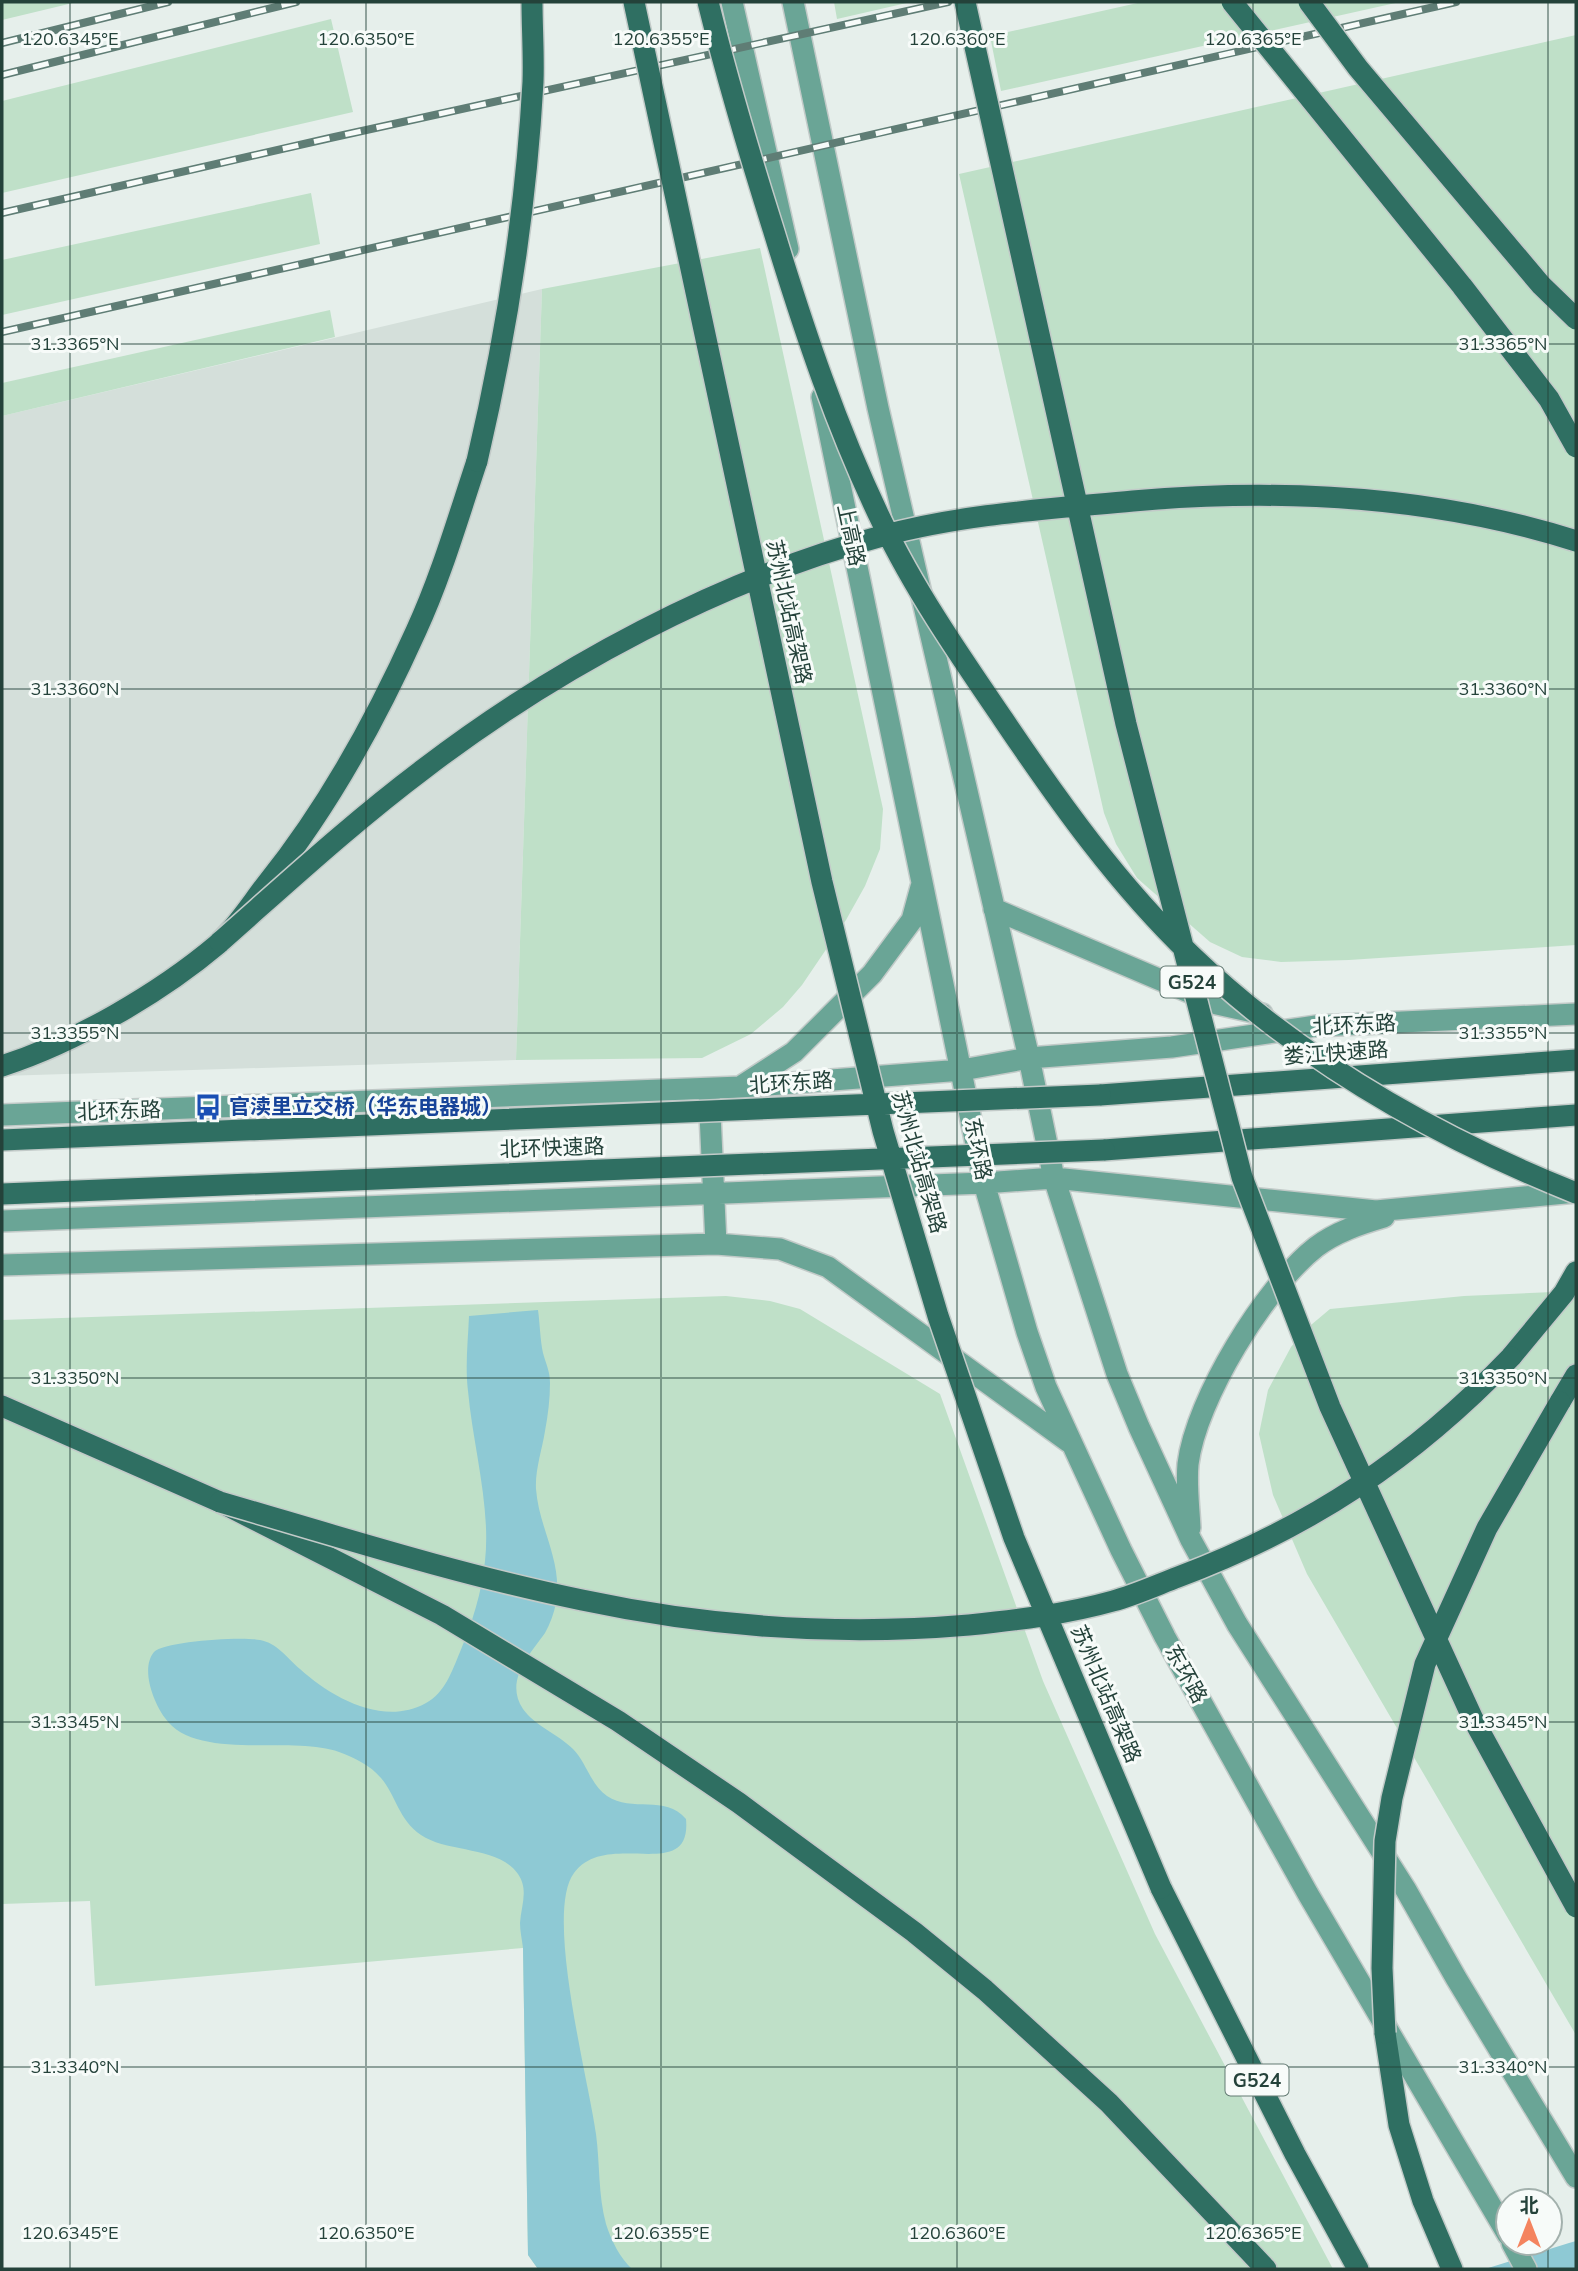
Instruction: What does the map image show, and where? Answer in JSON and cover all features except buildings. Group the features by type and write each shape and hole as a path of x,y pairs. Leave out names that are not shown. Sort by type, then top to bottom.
{"highway":[{"path":"220,942 296,847 357,751 416,630 460,513 477,461 496,381 514,275 533,80 532,2"},
{"name":"苏州北站高架路","path":"634,2 822,882 883,1131 938,1316 1014,1538 1160,1888 1295,2154 1357,2269"},
{"path":"708,2 731,92 784,264 851,452 883,523 912,577 1048,786 1105,861 1190,954 1280,1031 1333,1068 1409,1114 1576,1193"},
{"name":"G524","path":"965,2 1126,724 1241,1177 1330,1407 1473,1720 1576,1907"},
{"path":"1232,2 1549,399 1576,447"},
{"path":"1309,2 1358,68 1506,244 1541,285 1576,319"},
{"path":"2,1066 65,1040 118,1013 220,942 325,849 424,769 480,728 636,634 696,605 806,559 884,535 951,521 1014,512 1173,498 1282,495 1384,500 1453,510 1576,541"},
{"name":"娄江快速路","path":"1100,1095 1576,1060"},
{"name":"北环快速路","path":"2,1140 1100,1095"},
{"name":"北环快速路","path":"2,1194 1104,1150 1576,1115"},
{"path":"220,1502 391,1552 557,1594 688,1618 799,1629 873,1630 946,1626 1039,1616 1113,1601 1223,1560 1295,1525 1360,1485 1415,1447 1469,1401 1511,1357 1564,1293 1576,1272"},
{"path":"1452,2269 1423,2201 1399,2124 1394,2097 1385,2033 1382,1968 1385,1841 1392,1798 1425,1664 1487,1528 1576,1375"},
{"path":"2,1406 220,1502 442,1615 618,1721 739,1803 975,1981 1109,2103 1266,2269"}],"main road":[{"name":"上高路","path":"732,2 827,419 962,1070"},
{"path":"793,2 881,421 1029,1058 1054,1178 1117,1374 1191,1540 1237,1624 1406,1890 1576,2176"},
{"path":"741,1087 794,1052 872,974 912,920 922,882"},
{"path":"994,909 1217,1004 1316,1026"},
{"name":"北环东路","path":"2,1115 741,1087 962,1070 1029,1058 1172,1047 1316,1026 1576,1014"},
{"name":"东环路","path":"962,1070 984,1183 1027,1332 1046,1387 1071,1444 1165,1637 1308,1895 1494,2210"},
{"path":"709,1088 716,1244"},
{"path":"2,1221 984,1183 1054,1178 1376,1211 1576,1193"},
{"path":"1191,1540 1188,1463 1201,1415 1241,1337 1266,1299 1317,1246 1357,1225 1412,1208"},
{"path":"2,1265 716,1244 780,1249 828,1267 1071,1444"}],"shaded area":[{"path":"542,289 516,1060 2,1076 2,416"}],"green space":[{"path":"2,2 77,2 2,20"},
{"path":"834,2 911,2 837,19"},
{"path":"1142,2 1400,2 1001,91 990,36"},
{"path":"331,19 353,112 2,193 2,101"},
{"path":"1576,35 1576,945 1349,960 1281,962 1242,957 1210,942 1137,878 1116,844 1104,813 959,174"},
{"path":"311,193 320,244 2,315 2,260"},
{"path":"760,248 883,809 880,849 865,886 846,920 802,985 783,1007 751,1034 702,1058 516,1060 542,289"},
{"path":"330,310 335,337 2,416 2,383"},
{"path":"1576,1291 1576,2035 1307,1574 1273,1495 1259,1434 1268,1390 1291,1347 1305,1330 1330,1309 1464,1296"},
{"path":"726,1296 770,1301 800,1309 940,1394 1043,1681 1155,1934 1333,2269 538,2269 528,2255 523,1948 95,1986 90,1901 2,1904 2,1320"}],"water":[{"path":"538,1310 542,1348 550,1383 536,1489 541,1518 554,1559 557,1588 549,1626 521,1668 516,1688 518,1699 534,1720 573,1749 597,1786 607,1796 627,1803 668,1807 686,1819 684,1838 676,1849 662,1853 606,1855 589,1860 574,1873 566,1894 566,1959 596,2134 603,2213 613,2242 632,2269 538,2269 528,2255 523,1948 520,1923 524,1892 518,1874 509,1865 486,1854 444,1845 421,1835 402,1815 377,1773 345,1754 319,1747 221,1744 179,1731 161,1712 148,1676 150,1659 154,1652 161,1648 204,1640 251,1639 272,1644 327,1689 358,1705 393,1712 410,1710 433,1699 451,1674 469,1630 484,1573 486,1519 467,1382 469,1316"},
{"path":"1576,2241 1576,2269 1485,2269 1524,2257 1564,2257 1564,2245"}],"railway":[{"path":"2,43 168,2"},
{"path":"2,75 296,2"},
{"path":"2,213 948,2"},
{"path":"2,332 1456,2"}],"place":[{"name":"官渎里立交桥（华东电器城）","path":"208,1107"}]}
